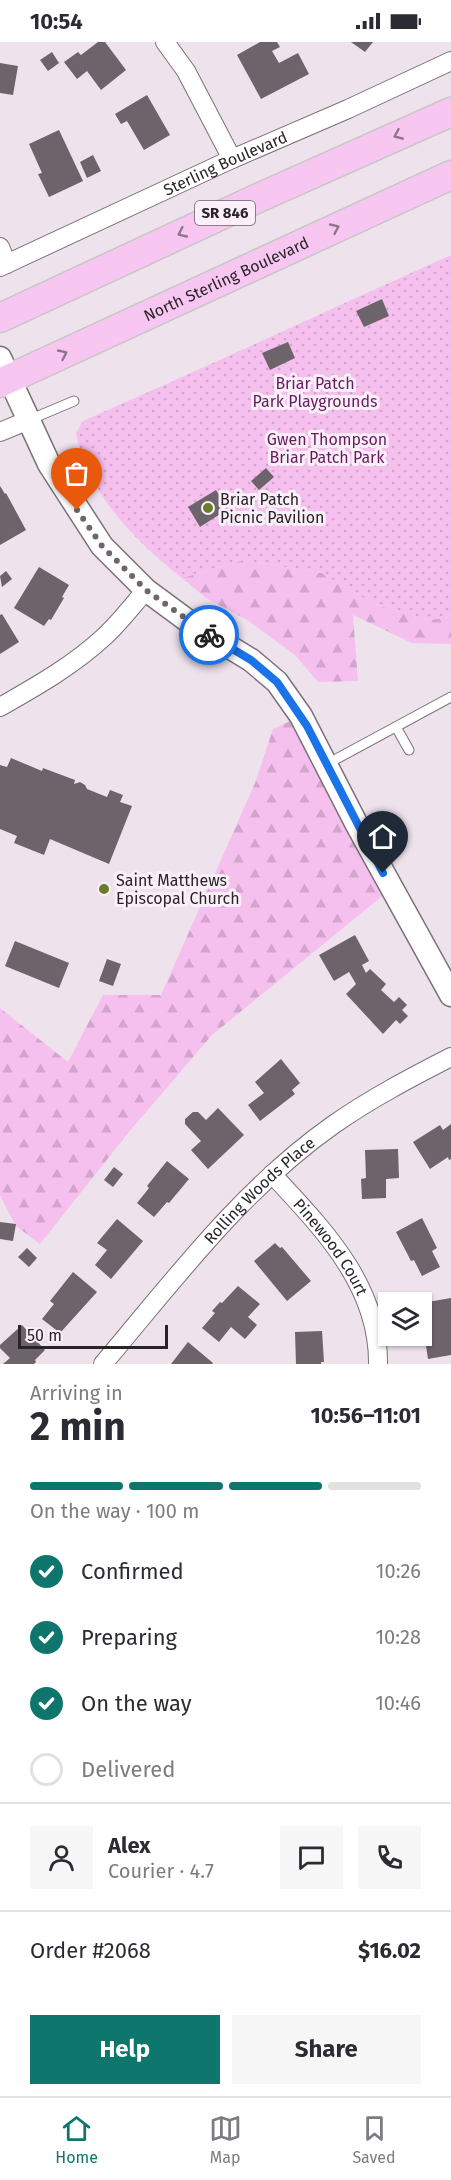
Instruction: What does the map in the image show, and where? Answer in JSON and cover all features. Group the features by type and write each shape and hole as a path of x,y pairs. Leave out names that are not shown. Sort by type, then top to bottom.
{"main road":[{"name":"SR 846","path":"0,318 256,199 451,112"},
{"name":"North Sterling Boulevard","path":"3,373 451,175"}],"street":[{"path":"165,42 186,71 232,159"},
{"name":"Sterling Boulevard","path":"2,260 348,109 451,61"},
{"path":"3,373 29,420 49,464 102,546 146,590 192,624 251,660 277,682 301,716 357,825 451,995"},
{"path":"0,432 29,420"},
{"path":"0,707 47,681 77,660 105,635 146,590"},
{"name":"Rolling Woods Place","path":"103,1364 241,1204 272,1174 340,1120 383,1092 451,1057"},
{"name":"Pinewood Court","path":"272,1174 333,1241 362,1290 372,1319 378,1364"}],"lane":[{"path":"29,420 74,401"},
{"path":"327,764 451,697"},
{"path":"396,727 409,750"}],"green space":[{"name":"Gwen Thompson Briar Patch Park","path":"451,255 451,617 428,620 374,604 322,573 244,560 182,578 131,532 102,496 82,455 76,433 83,421"},
{"path":"244,560 322,573 374,604 428,620 451,617 451,644 412,643 353,615 358,681 318,682 295,655 247,620 206,598 182,578"},
{"path":"301,716 392,888 212,1035 128,1133 40,1244 16,1226 0,1196 0,1008 68,1062 103,995 161,995 255,783 273,729"}],"building":[{"path":"98,42 105,42 126,70 101,90 87,71 77,79 64,62 78,52 81,55"},
{"path":"260,42 277,42 280,47 272,51 279,63 298,53 309,74 261,99 237,55"},
{"path":"351,42 373,42 365,52"},
{"path":"52,52 59,63 48,71 40,60"},
{"path":"0,63 18,66 13,95 0,93"},
{"path":"147,95 170,135 144,150 127,121 121,124 115,114"},
{"path":"59,130 83,181 49,197 38,174 42,173 29,144"},
{"path":"93,155 101,171 87,178 80,162"},
{"path":"382,299 389,316 364,327 356,311"},
{"path":"288,342 295,358 270,370 262,353"},
{"path":"266,468 274,477 259,490 251,481"},
{"path":"0,486 26,530 0,545"},
{"name":"Briar Patch Picnic Pavilion","path":"216,490 228,509 200,527 188,507"},
{"path":"39,567 69,585 51,620 49,619 44,626 14,608"},
{"path":"6,571 12,579 2,587 0,576"},
{"path":"2,614 19,642 0,654 0,615"},
{"name":"Saint Matthews Episcopal Church","path":"11,758 42,771 43,768 75,780 74,784 80,782 87,789 107,797 110,790 123,795 120,802 132,806 109,864 50,839 44,855 14,843 17,836 0,829 0,765 7,767"},
{"path":"355,935 369,961 362,965 366,973 370,969 386,984 381,990 394,1002 399,997 407,1005 402,1010 408,1016 400,1024 396,1020 383,1034 346,994 356,984 349,972 334,981 319,955"},
{"path":"15,941 69,963 59,988 5,966"},
{"path":"107,959 121,964 113,986 99,981"},
{"path":"281,1059 300,1083 292,1090 295,1094 260,1121 248,1105 264,1093 255,1082"},
{"path":"218,1108 244,1135 208,1169 191,1150 201,1141 185,1124 185,1119 193,1112 198,1112 206,1120"},
{"path":"451,1124 451,1159 449,1160 448,1157 430,1169 413,1142 440,1125 443,1130"},
{"path":"398,1149 399,1178 386,1179 386,1198 362,1199 361,1179 366,1178 365,1150"},
{"path":"167,1161 189,1179 154,1217 137,1203"},
{"path":"114,1167 123,1174 113,1187 104,1180"},
{"path":"422,1218 437,1248 432,1251 440,1267 422,1276 414,1260 411,1261 396,1232"},
{"path":"117,1219 143,1241 111,1279 95,1265 107,1250 97,1243"},
{"path":"0,1222 16,1224 13,1241 0,1239"},
{"path":"275,1243 280,1248 282,1247 311,1281 287,1301 254,1261"},
{"path":"27,1248 37,1258 29,1267 18,1257"},
{"path":"73,1272 97,1292 60,1333 42,1319 54,1304 50,1301"},
{"path":"238,1286 260,1304 248,1317 257,1325 245,1339 231,1327 219,1342 202,1328 215,1313 212,1311"},
{"path":"451,1298 451,1355 428,1359 426,1346 432,1346 432,1301"},
{"path":"22,1325 45,1350 34,1364 3,1364 10,1358 0,1348 0,1345"},
{"path":"322,1331 324,1362 296,1364 295,1332"},
{"path":"188,1342 213,1363 171,1364"}],"way so far":[{"path":"77,510 102,546 146,590 209,635"}],"place":[{"name":"Briar Patch Picnic Pavilion","path":"208,508"},
{"name":"Saint Matthews Episcopal Church","path":"104,889"}],"route":[{"path":"209,635 251,660 277,682 307,726 383,873"}],"park label":[{"name":"Briar Patch Park Playgrounds","path":"315,392"}]}
